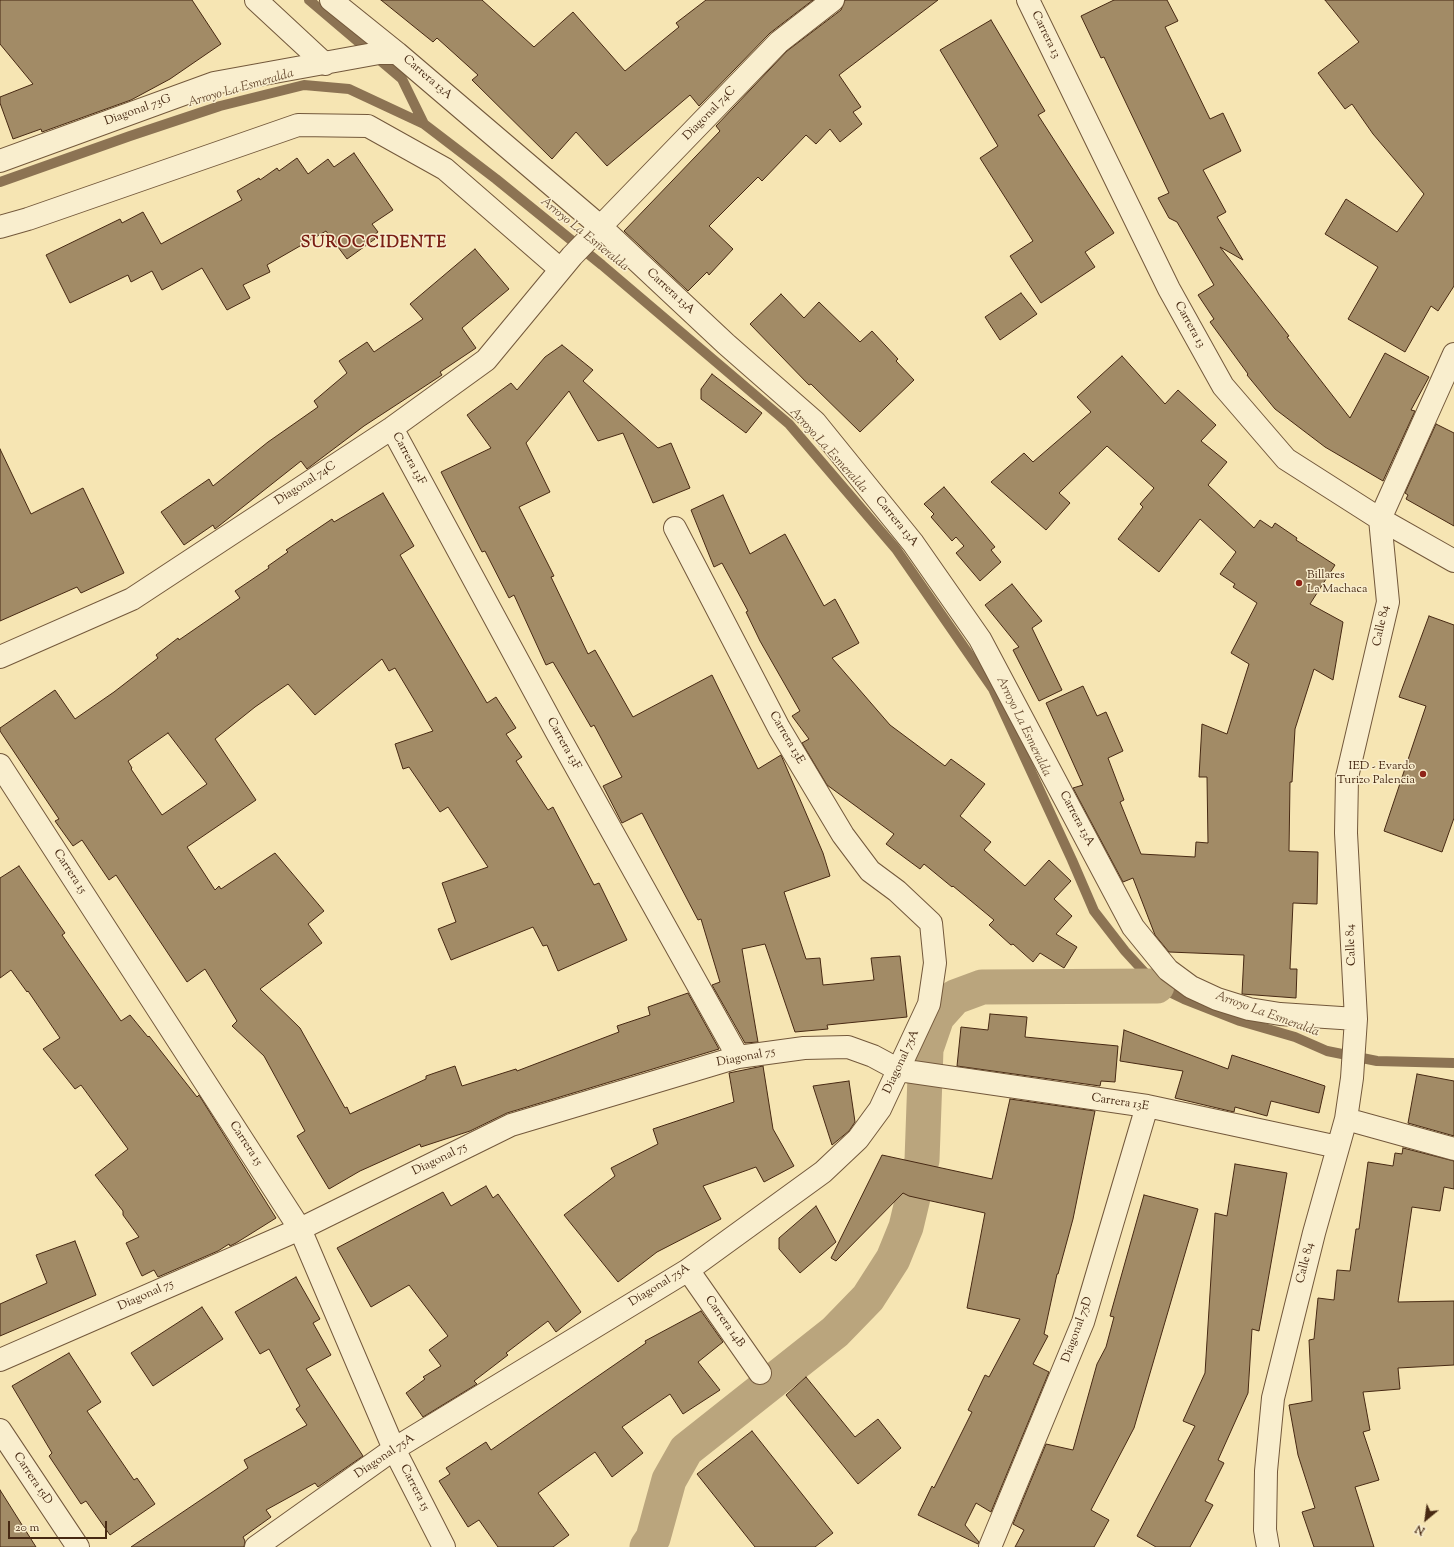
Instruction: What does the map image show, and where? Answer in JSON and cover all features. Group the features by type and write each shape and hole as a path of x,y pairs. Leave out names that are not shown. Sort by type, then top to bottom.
{"street":[{"path":"256,0 325,64"},
{"name":"Carrera 13A","path":"331,0 388,53 597,230 815,422 914,543 980,639 1133,927 1168,970 1191,987 1249,1009 1356,1028"},
{"name":"Diagonal 74C","path":"0,657 132,599 392,428 486,360 566,262 779,42 833,0"},
{"name":"Carrera 13","path":"1028,0 1170,290 1223,386 1286,459 1380,519 1454,561"},
{"name":"Diagonal 73G","path":"0,161 214,84 388,53"},
{"path":"0,227 28,219 298,125 368,126 445,169 566,262"},
{"name":"Calle 84","path":"1268,1547 1266,1530 1266,1471 1273,1398 1314,1233 1346,1119 1352,1078 1356,1028 1346,833 1348,777 1388,602 1380,519 1454,354"},
{"name":"Carrera 13F","path":"392,428 556,731 738,1057"},
{"name":"Carrera 13E","path":"675,528 779,728 843,835 870,871 897,891 931,923"},
{"name":"Carrera 15","path":"0,765 300,1229 394,1449 444,1547"},
{"name":"Diagonal 75A","path":"256,1547 394,1449 688,1270 824,1172 858,1138 880,1109 905,1070 929,1004 935,963 931,923"},
{"name":"Diagonal 75","path":"0,1360 300,1229 511,1125 738,1057 804,1048 848,1047 905,1070"},
{"name":"Carrera 13E","path":"905,1070 1147,1106 1338,1147"},
{"name":"Diagonal 75D","path":"990,1547 1083,1322 1147,1106"},
{"path":"1346,1119 1454,1149"},
{"name":"Carrera 14B","path":"688,1270 760,1373"},
{"name":"Carrera 15D","path":"0,1430 78,1547"}],"building":[{"path":"0,0 192,0 221,44 170,79 131,100 42,132 41,129 13,139 0,103 0,97 33,84 0,44"},
{"path":"381,0 482,0 534,47 573,12 625,71 679,27 676,23 706,0 813,0 770,33 699,106 690,95 607,166 576,132 552,159 472,80 478,75 437,38 433,42"},
{"path":"845,0 938,0 839,75 861,107 853,112 862,124 840,142 830,129 816,144 806,135 762,181 758,177 709,226 733,249 709,275 707,272 688,291 624,231 720,131 716,126 787,51 841,10"},
{"path":"1114,0 1167,0 1178,21 1165,27 1210,119 1223,113 1241,151 1203,170 1226,212 1217,217 1243,260 1220,247 1350,418 1385,353 1429,377 1411,410 1415,411 1383,481 1325,447 1275,409 1247,375 1248,374 1210,322 1214,319 1198,295 1214,285 1177,222 1169,218 1158,198 1169,193 1104,57 1101,58 1081,16"},
{"path":"1325,0 1454,0 1454,286 1438,311 1431,306 1405,352 1348,319 1378,267 1325,234 1346,199 1397,232 1424,194 1373,134 1352,104 1345,109 1318,73 1359,42"},
{"path":"991,20 1045,111 1038,115 1114,233 1085,252 1095,267 1041,303 1010,256 1033,241 980,158 998,146 940,50"},
{"path":"354,153 393,210 372,224 378,232 372,236 375,239 347,259 326,231 267,265 270,272 243,285 250,298 227,310 202,268 162,290 152,271 131,282 128,275 70,303 46,255 120,219 122,223 143,212 161,244 242,200 237,191 259,178 260,180 277,168 279,171 297,158 308,174 328,159 334,167"},
{"path":"475,249 509,289 462,328 476,348 440,372 442,375 364,426 307,469 301,461 215,529 213,525 184,545 161,512 209,479 213,486 268,442 318,407 314,401 347,373 339,361 367,342 374,352 423,319 410,304"},
{"path":"1021,293 1037,314 1000,340 985,317"},
{"path":"781,294 804,318 819,302 860,342 872,331 898,359 896,361 914,380 860,432 811,384 809,385 750,324"},
{"path":"562,345 593,370 583,381 658,448 671,443 690,488 653,503 623,433 598,441 569,391 526,443 550,492 519,507 554,576 551,577 588,654 595,650 633,717 712,675 758,769 781,755 823,853 830,876 784,892 806,959 820,958 823,985 874,980 871,958 900,956 907,1017 827,1025 828,1029 795,1032 765,944 742,949 758,1042 745,1043 712,985 720,982 701,919 698,920 642,813 622,823 603,786 622,777 594,725 591,727 553,662 546,665 514,595 509,598 485,551 482,552 441,472 491,448 467,415 511,383 517,390 545,357"},
{"path":"1122,356 1165,404 1178,390 1216,425 1201,441 1227,462 1208,485 1254,528 1260,520 1272,528 1275,523 1297,538 1296,540 1335,565 1310,604 1343,622 1333,680 1314,669 1295,729 1292,782 1290,782 1289,851 1318,852 1317,904 1293,903 1290,969 1297,969 1296,998 1242,994 1244,955 1169,952 1155,935 1133,878 1123,882 1073,788 1083,785 1046,703 1083,686 1097,716 1106,712 1123,751 1108,758 1124,800 1120,802 1141,854 1195,857 1196,842 1208,843 1207,777 1199,777 1202,724 1227,734 1249,664 1231,653 1257,603 1233,587 1235,584 1220,574 1236,552 1200,519 1159,572 1118,539 1143,507 1140,504 1154,488 1107,446 1059,493 1070,503 1046,530 991,482 1024,453 1033,462 1091,412 1077,397"},
{"path":"712,374 762,413 746,433 701,399 701,389"},
{"path":"1436,424 1454,433 1454,526 1406,499 1408,495 1405,493"},
{"path":"0,449 31,514 83,488 124,573 81,593 77,587 0,621"},
{"path":"944,487 995,547 991,550 1001,562 980,581 956,553 964,546 956,537 952,541 931,517 934,514 924,504"},
{"path":"383,493 414,546 400,555 487,703 496,697 516,728 506,734 522,757 516,761 548,810 553,807 594,885 599,883 627,940 558,971 547,945 543,946 533,927 451,960 438,929 456,922 442,883 488,867 448,807 440,812 409,767 403,769 395,744 433,731 395,668 389,671 382,659 315,715 288,684 255,707 215,739 256,800 187,847 215,890 219,886 221,889 275,853 324,911 308,924 322,943 260,989 300,1028 345,1108 347,1107 350,1114 426,1079 426,1076 455,1066 462,1086 516,1069 517,1071 619,1032 617,1026 650,1015 648,1007 688,993 719,1049 507,1113 470,1131 421,1147 420,1144 360,1171 329,1189 297,1136 305,1131 264,1056 232,1026 237,1021 205,969 187,982 116,875 109,880 82,840 73,846 55,821 59,819 0,731 0,728 55,690 75,719 114,692 158,658 156,655 178,638 179,640 240,598 235,591 269,568 268,566 288,552 286,550 332,519 334,522","holes":["168,733 207,784 162,815 131,769 132,768 128,761"]},
{"path":"723,495 750,554 785,534 824,606 835,599 859,643 832,658 890,725 945,766 951,759 985,784 960,816 991,842 984,850 1025,886 1049,860 1071,881 1054,899 1072,916 1056,934 1077,947 1064,968 1040,953 1033,962 989,925 994,920 953,886 952,887 924,864 920,869 886,844 894,834 827,785 802,743 809,739 792,716 800,711 760,641 746,612 748,611 722,563 714,567 691,510"},
{"path":"1012,584 1042,621 1032,628 1062,690 1039,701 1013,650 1019,647 985,605"},
{"path":"1429,616 1454,625 1454,818 1442,852 1384,831 1426,706 1399,697"},
{"path":"19,866 65,933 62,935 121,1021 130,1015 148,1037 149,1036 197,1097 199,1095 276,1218 230,1246 229,1244 218,1251 158,1277 154,1270 142,1276 126,1243 139,1237 123,1215 123,1211 95,1175 128,1149 81,1085 75,1089 43,1049 60,1038 28,991 27,992 11,970 0,978 0,878"},
{"path":"990,1014 1027,1017 1025,1037 1118,1046 1115,1082 1101,1081 1100,1086 957,1066 961,1027 988,1030"},
{"path":"1124,1030 1228,1069 1232,1055 1325,1086 1319,1113 1271,1101 1267,1116 1235,1107 1234,1112 1175,1098 1183,1071 1120,1061"},
{"path":"763,1066 773,1129 794,1166 764,1182 756,1167 703,1186 721,1219 657,1252 618,1282 564,1215 615,1176 611,1168 658,1144 653,1129 734,1102 729,1073"},
{"path":"1417,1074 1454,1081 1454,1136 1408,1123"},
{"path":"849,1081 855,1122 849,1131 832,1145 813,1086"},
{"path":"1010,1099 1095,1111 1073,1219 1057,1274 1044,1334 1048,1336 1033,1364 1049,1372 991,1512 976,1503 965,1525 979,1542 978,1544 918,1515 932,1486 934,1488 972,1412 968,1410 985,1375 989,1377 1020,1319 967,1308 985,1213 909,1196 903,1193 836,1261 831,1258 882,1155 992,1179"},
{"path":"1403,1148 1454,1161 1454,1189 1444,1187 1440,1211 1412,1207 1398,1302 1454,1301 1454,1365 1398,1368 1400,1389 1363,1392 1370,1430 1363,1432 1379,1480 1355,1487 1374,1547 1314,1547 1302,1512 1315,1508 1298,1455 1289,1405 1312,1401 1309,1340 1314,1339 1318,1298 1334,1300 1337,1270 1350,1271 1356,1229 1359,1229 1368,1162 1393,1166 1395,1153 1402,1154"},
{"path":"1235,1164 1287,1173 1259,1331 1252,1329 1248,1393 1218,1460 1224,1463 1205,1501 1213,1505 1190,1547 1156,1547 1137,1536 1195,1426 1183,1421 1205,1373 1215,1213 1227,1216"},
{"path":"486,1186 493,1198 498,1194 581,1312 556,1332 548,1321 506,1353 508,1355 474,1381 477,1384 423,1417 406,1393 425,1379 423,1377 441,1366 429,1350 448,1336 409,1285 371,1307 337,1248 443,1192 451,1206"},
{"path":"1144,1195 1198,1209 1134,1428 1091,1510 1109,1520 1094,1547 1015,1547 1024,1530 1013,1524 1046,1444 1073,1450 1097,1364 1106,1347 1114,1317 1110,1316"},
{"path":"816,1206 836,1242 800,1273 779,1249 779,1238"},
{"path":"75,1241 96,1295 0,1336 0,1304 47,1283 36,1255"},
{"path":"296,1277 320,1319 313,1323 331,1355 306,1369 363,1456 318,1487 315,1483 266,1510 271,1517 243,1537 245,1541 244,1547 131,1547 248,1468 244,1460 307,1425 296,1409 300,1406 269,1349 260,1354 235,1312"},
{"path":"202,1307 223,1339 153,1386 131,1353"},
{"path":"701,1311 723,1342 698,1362 720,1390 683,1414 670,1394 622,1427 643,1453 612,1477 595,1452 538,1493 569,1535 553,1547 498,1547 479,1520 468,1527 439,1481 450,1474 446,1468 486,1442 491,1450 646,1343 645,1341"},
{"path":"69,1353 101,1402 87,1411 134,1480 137,1478 155,1504 110,1535 86,1501 81,1504 49,1456 52,1453 12,1386"},
{"path":"806,1377 855,1437 878,1419 901,1448 858,1484 786,1395"},
{"path":"752,1431 833,1533 815,1547 755,1547 697,1474"},
{"path":"0,1490 36,1547 0,1547"}],"waterway":[{"path":"309,0 402,79 424,124"},
{"name":"Arroyo La Esmeralda","path":"0,182 220,106 304,85 349,89 424,124 496,179 602,265 789,424 896,549 993,689 1094,911 1125,951 1157,986 1184,999 1240,1021 1295,1037 1327,1051 1377,1061 1454,1063"},
{"path":"647,1547 653,1538 669,1480 686,1450 835,1332 868,1298 893,1259 906,1227 922,1160 926,1049 937,1017 955,997 982,987 1157,986"}],"place":[{"name":"Billares La Machaca","path":"1299,583"},
{"name":"IED - Evardo Turizo Palencia","path":"1423,774"}],"district":[{"name":"SUROCCIDENTE","path":"374,244"}]}
